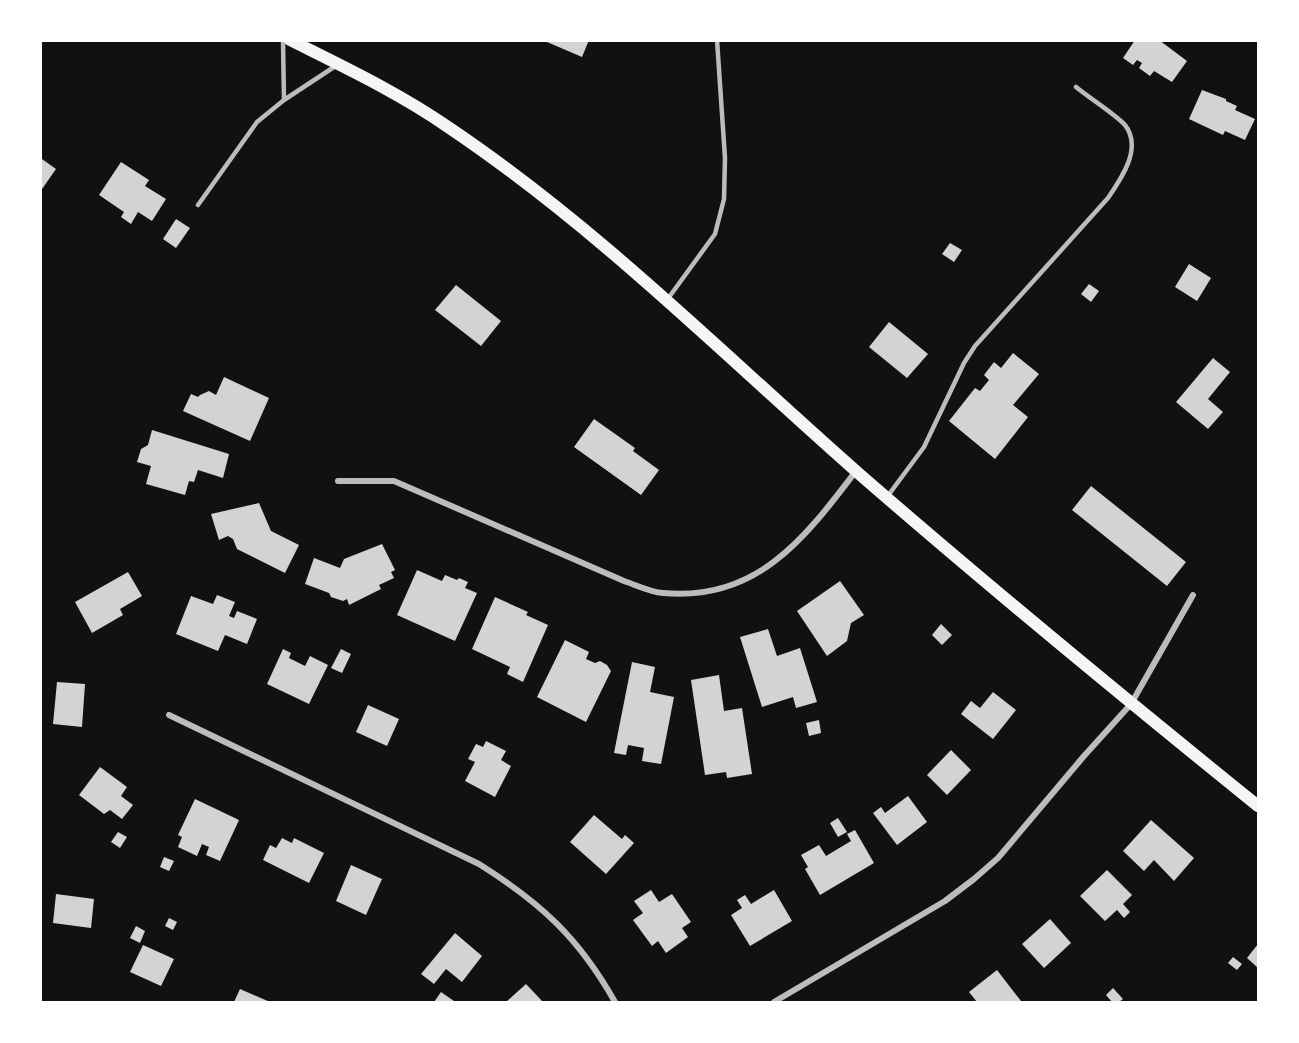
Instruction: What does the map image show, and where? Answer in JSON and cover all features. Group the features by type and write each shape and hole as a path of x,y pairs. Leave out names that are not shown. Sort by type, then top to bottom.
{"main road":[{"path":"290,40 406,100 448,126 514,173 597,239 856,471 1131,704 1258,806"}],"street":[{"path":"338,481 394,481 624,581 661,593 688,593 741,583 768,568 789,549 831,503 856,471"},
{"path":"774,1002 945,901 998,858 1131,704 1193,595"},
{"path":"170,715 479,864 499,876 538,905 572,938 615,1002"}],"lane":[{"path":"283,40 284,100"},
{"path":"667,300 715,234 724,199 725,158 717,40"},
{"path":"198,205 257,122 284,100 338,64"},
{"path":"887,497 924,447 964,363 975,346 1108,198 1125,173 1132,142 1125,126 1076,87"}],"building":[{"path":"548,40 589,40 582,57 547,42"},
{"path":"1135,40 1159,40 1187,61 1172,82 1154,71 1150,76 1139,68 1142,63 1137,60 1133,65 1123,58"},
{"path":"1202,90 1226,99 1237,106 1235,110 1255,119 1245,140 1225,131 1223,135 1189,119"},
{"path":"42,159 56,169 40,192 40,162"},
{"path":"121,162 149,180 145,186 166,199 152,221 138,212 131,224 121,217 124,212 99,195"},
{"path":"176,219 190,228 176,248 163,239"},
{"path":"950,243 962,250 954,262 942,254"},
{"path":"1189,264 1211,278 1197,301 1175,287"},
{"path":"1089,284 1099,291 1091,302 1081,294"},
{"path":"456,285 501,321 481,346 435,310"},
{"path":"889,322 928,354 907,378 869,347"},
{"path":"1013,353 1039,374 1013,405 1028,417 995,459 949,421 975,388 980,391 989,380 984,375 994,362 1001,368"},
{"path":"1213,358 1230,372 1208,399 1223,412 1208,429 1176,402"},
{"path":"224,377 269,398 250,441 183,411 191,394 198,397 209,391 216,395"},
{"path":"594,419 635,448 633,451 659,470 641,495 574,447"},
{"path":"152,430 229,454 223,478 198,470 194,482 189,481 185,495 146,484 151,466 137,462 141,449 148,445"},
{"path":"1091,486 1186,562 1167,586 1072,510"},
{"path":"259,503 271,531 299,545 285,573 237,549 233,539 228,536 219,540 211,514"},
{"path":"382,544 395,570 391,572 394,578 379,585 381,589 349,605 347,599 343,601 331,597 329,593 305,584 314,558 340,568 344,559"},
{"path":"417,570 442,581 445,575 457,580 459,578 468,582 465,588 477,593 455,641 397,615"},
{"path":"128,572 142,596 120,609 123,615 92,633 75,602"},
{"path":"840,581 864,615 851,623 847,641 827,656 797,611"},
{"path":"217,595 235,602 229,616 234,618 237,611 257,619 247,644 225,635 218,651 176,634 191,596 213,604"},
{"path":"495,597 528,612 526,615 548,625 523,682 507,674 510,667 472,649"},
{"path":"941,624 952,635 942,645 932,635"},
{"path":"768,629 777,656 800,648 817,702 796,708 793,697 762,707 740,637"},
{"path":"565,640 589,652 586,659 595,663 600,661 611,671 586,722 537,697"},
{"path":"283,649 291,653 289,658 305,666 310,656 328,665 309,704 267,684"},
{"path":"341,649 351,654 342,673 331,668"},
{"path":"632,662 655,667 650,692 674,697 661,764 642,761 644,748 628,745 626,755 614,753"},
{"path":"719,675 724,711 742,708 752,774 727,778 726,772 705,775 691,680"},
{"path":"57,682 85,684 82,727 53,724"},
{"path":"993,692 1016,710 993,739 961,714 971,701 980,708"},
{"path":"368,705 399,719 387,746 356,732"},
{"path":"819,720 821,733 809,736 806,723"},
{"path":"486,741 506,751 501,760 511,766 495,797 465,781 475,762 468,759 476,744 483,747"},
{"path":"951,750 971,770 947,795 927,775"},
{"path":"100,767 127,787 121,796 133,805 122,819 110,810 104,814 79,795"},
{"path":"908,796 927,822 897,845 873,813 881,807 885,813"},
{"path":"195,799 239,820 220,861 206,855 209,847 202,844 197,856 178,847 182,837 178,835"},
{"path":"594,815 622,839 625,835 634,843 606,874 570,842"},
{"path":"838,818 847,832 838,837 830,823"},
{"path":"1151,820 1194,858 1174,881 1154,860 1144,871 1123,851"},
{"path":"855,830 874,863 820,895 805,869 808,867 801,855 819,845 826,856 851,841 847,834"},
{"path":"118,832 127,837 120,848 111,842"},
{"path":"282,838 292,843 294,838 324,853 309,883 263,860 270,845 276,848"},
{"path":"164,857 174,861 169,871 160,867"},
{"path":"351,865 382,879 366,915 336,901"},
{"path":"1107,870 1132,895 1123,904 1130,912 1124,918 1117,910 1105,921 1080,896"},
{"path":"651,890 659,902 672,894 691,922 682,928 688,937 666,953 658,941 652,946 633,920 643,913 634,901"},
{"path":"774,890 792,921 750,946 731,915 742,908 737,900 745,895 751,904"},
{"path":"56,894 94,899 91,928 53,923"},
{"path":"169,918 177,922 173,930 165,926"},
{"path":"1050,919 1071,943 1044,968 1022,944"},
{"path":"136,926 145,931 140,943 130,938"},
{"path":"455,933 482,956 462,982 446,969 434,984 421,974"},
{"path":"1258,944 1258,968 1247,958"},
{"path":"143,945 174,959 161,986 130,972"},
{"path":"1233,957 1242,964 1237,970 1228,963"},
{"path":"997,970 1021,1001 977,1002 969,992"},
{"path":"526,984 543,1002 506,1002"},
{"path":"1113,988 1123,999 1119,1002 1112,1002 1106,995"},
{"path":"240,989 270,1002 234,1002"},
{"path":"441,992 454,1001 434,1002"}]}
